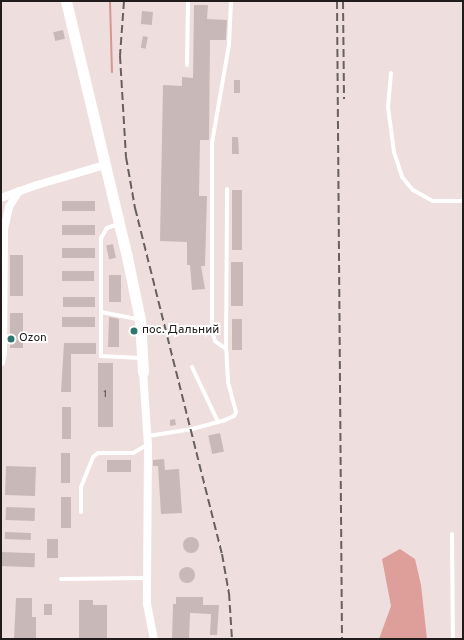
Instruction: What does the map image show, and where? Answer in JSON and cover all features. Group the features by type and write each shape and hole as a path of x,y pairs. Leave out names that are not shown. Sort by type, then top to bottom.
{"street":[{"path":"66,1 119,224 140,320 148,441 148,614 154,639"},
{"path":"1,198 105,165"},
{"path":"1,362 3,353 2,228 9,207 20,191"}],"lane":[{"path":"187,65 188,1"},
{"path":"226,348 215,341 212,331 212,143 229,45 231,1"},
{"path":"391,72 388,107 394,152 402,177 413,190 433,201 463,201"},
{"path":"81,512 82,487 93,457 98,453 132,453 148,441 218,422 234,416 236,412 228,382 226,348 227,189"},
{"path":"119,224 107,228 101,238 101,356 142,358"},
{"path":"101,312 140,320"},
{"path":"192,367 218,422"},
{"path":"452,534 453,639"},
{"path":"61,579 147,578"}],"shaded area":[{"path":"400,549 415,559 421,585 427,639 379,639 391,606 382,559"}],"building":[{"path":"194,5 208,5 207,19 227,20 226,40 210,40 209,140 200,140 199,196 207,196 205,266 201,266 205,289 192,290 190,265 187,265 187,242 160,241 163,85 182,86 182,77 193,78"},
{"path":"142,11 153,12 152,25 141,24"},
{"path":"63,30 65,39 55,41 53,32"},
{"path":"143,36 148,37 146,49 141,48"},
{"path":"234,80 240,80 240,93 234,93"},
{"path":"232,137 238,137 239,154 232,154"},
{"path":"232,190 242,190 242,250 232,250"},
{"path":"62,201 95,201 95,211 62,211"},
{"path":"62,225 95,225 95,235 62,235"},
{"path":"113,244 116,258 109,259 106,245"},
{"path":"62,248 95,248 95,258 62,258"},
{"path":"10,255 23,255 23,296 10,296"},
{"path":"231,262 243,262 243,306 231,306"},
{"path":"62,271 94,271 94,281 62,281"},
{"path":"109,275 121,275 121,302 109,302"},
{"path":"63,297 95,297 95,307 63,307"},
{"path":"10,313 23,313 23,348 10,348"},
{"path":"62,317 95,317 95,327 62,327"},
{"path":"109,317 119,319 119,347 108,347"},
{"path":"232,319 242,319 242,350 232,350"},
{"path":"64,343 96,343 96,354 71,354 71,392 61,392"},
{"path":"98,363 113,363 113,427 98,427"},
{"path":"62,407 71,407 71,439 62,439"},
{"path":"175,419 176,425 170,426 170,420"},
{"path":"220,433 224,452 212,454 208,435"},
{"path":"61,453 70,453 70,483 61,483"},
{"path":"164,459 165,470 179,469 182,513 161,514 158,466 153,466 153,460"},
{"path":"107,460 131,460 131,472 107,472"},
{"path":"6,466 36,467 35,496 5,495"},
{"path":"61,497 71,497 71,528 61,528"},
{"path":"6,507 35,508 35,521 6,520"},
{"path":"5,532 31,533 31,540 5,539"},
{"path":"191,537 198,542 199,545 194,552 191,553 184,548 183,545 188,538"},
{"path":"47,539 58,539 58,558 47,558"},
{"path":"1,552 35,553 34,567 1,566"},
{"path":"187,567 194,572 195,575 190,582 187,583 180,578 179,575 184,568"},
{"path":"176,597 203,597 203,605 219,605 217,635 210,635 211,614 190,613 189,639 172,639 173,604 176,604"},
{"path":"16,598 32,598 32,617 36,617 36,639 14,639"},
{"path":"79,600 93,600 93,605 107,605 107,639 79,639"},
{"path":"44,604 52,604 52,615 44,615"}],"waterway":[{"path":"110,1 112,72"}],"railway":[{"path":"124,1 120,56 126,157 135,208 222,554 229,593 232,639"},
{"path":"337,1 342,639"},
{"path":"343,1 344,99"}],"place":[{"name":"пос. Дальний","path":"134,331"},
{"name":"Ozon","path":"11,339"}]}
